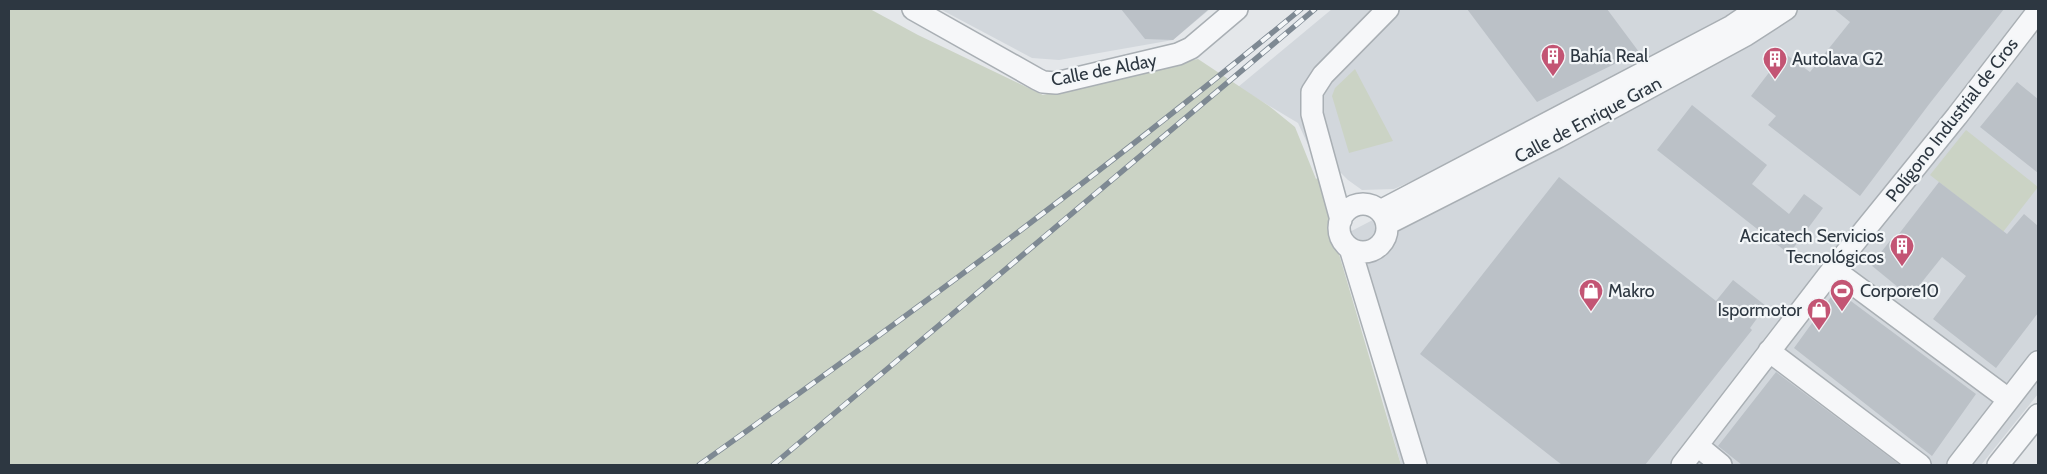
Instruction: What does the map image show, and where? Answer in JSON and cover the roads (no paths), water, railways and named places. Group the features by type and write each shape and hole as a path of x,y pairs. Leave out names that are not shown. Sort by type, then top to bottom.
{"street":[{"name":"Calle de Alday","path":"913,9 1037,79 1043,82 1056,83 1178,54 1191,48 1237,9"},
{"path":"1388,9 1323,75 1312,92 1312,114 1329,171 1334,201 1341,220 1341,235 1350,248 1416,465"},
{"name":"Calle de Enrique Gran","path":"1383,217 1732,26 1757,9"},
{"name":"Calle de Enrique Gran","path":"1383,217 1550,141 1746,36 1786,9"},
{"name":"Polígono Industrial de Cros","path":"1682,465 1833,268 1856,226 1957,116 2038,12"},
{"path":"1329,171 1358,205"},
{"path":"1341,220 1350,207 1366,204 1383,217 1387,232 1384,240 1373,250 1366,269 1365,295"},
{"path":"1350,248 1365,252 1373,250"},
{"path":"1833,268 2008,399"},
{"path":"1769,351 1920,465"},
{"path":"1958,465 2038,362"},
{"path":"1998,465 2038,415"},
{"path":"1698,446 1722,465"}],"railway":[{"path":"699,465 1004,243 1154,128 1301,9"},
{"path":"773,465 1315,9"}],"place":[{"name":"Bahía Real","path":"1553,77"},
{"name":"Autolava G2","path":"1775,80"},
{"name":"Acicatech Servicios Tecnológicos","path":"1902,267"},
{"name":"Makro","path":"1591,312"},
{"name":"Corpore10","path":"1842,312"},
{"name":"Ispormotor","path":"1819,331"}]}
